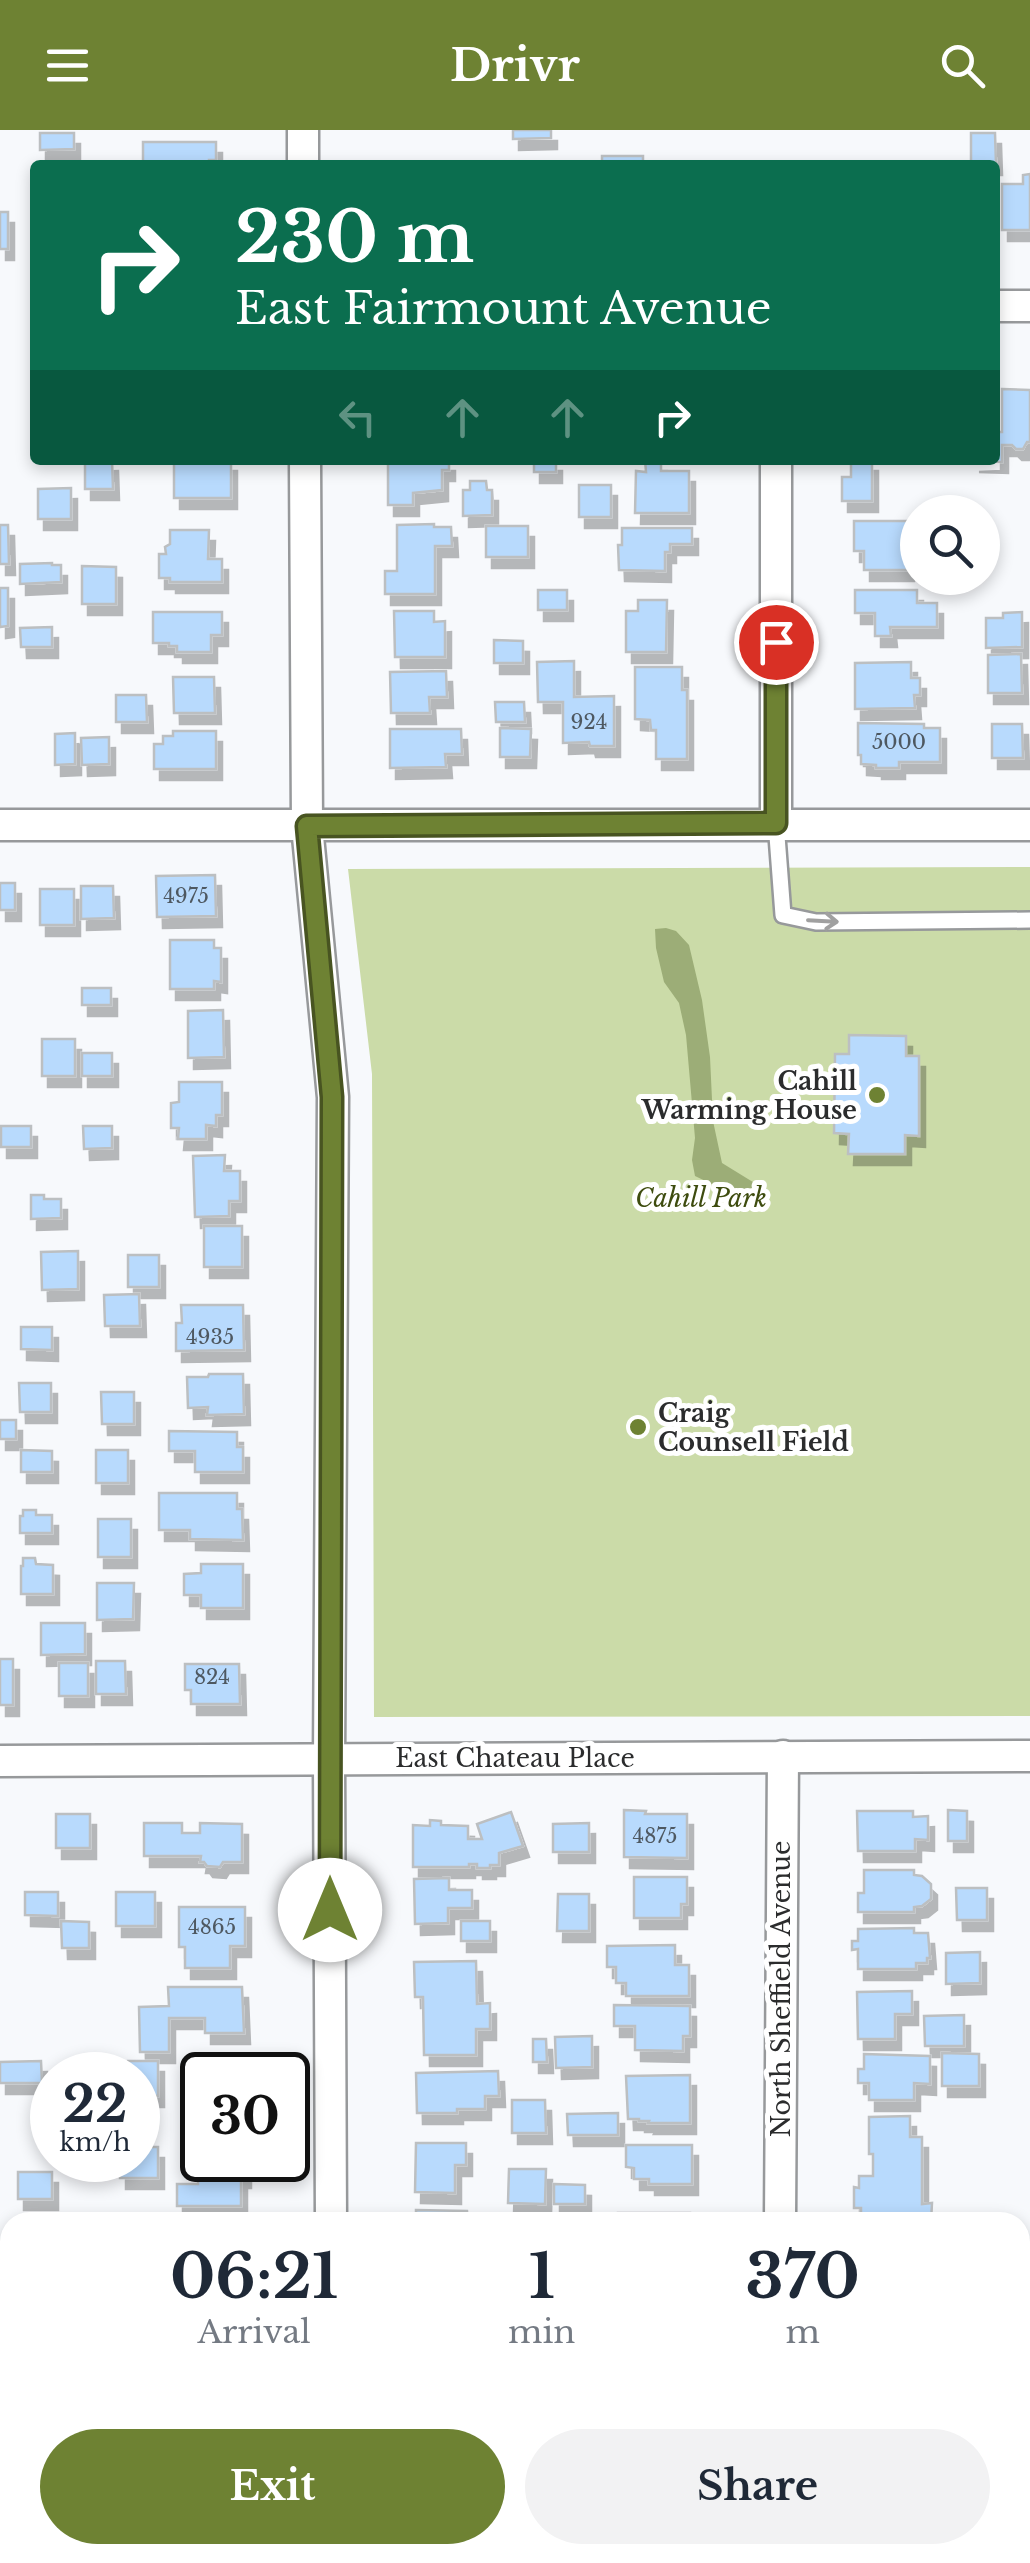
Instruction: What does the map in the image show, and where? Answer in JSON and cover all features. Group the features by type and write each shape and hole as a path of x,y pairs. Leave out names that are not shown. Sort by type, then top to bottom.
{"street":[{"path":"303,130 303,160"},
{"path":"1000,306 1030,306"},
{"path":"305,465 307,826 332,1097 331,2212"},
{"path":"776,465 776,823"},
{"path":"0,825 1030,825"},
{"name":"North Sheffield Avenue","path":"780,2212 782,1756"},
{"name":"East Chateau Place","path":"0,1760 1030,1756"}],"lane":[{"path":"776,823 782,915 816,922 1030,920"}],"green space":[{"name":"Cahill Park","path":"1030,867 1030,1716 374,1717 372,1074 348,869"}],"shaded area":[{"path":"655,929 676,931 689,945 702,1000 713,1121 722,1163 761,1187 756,1200 695,1176 686,1035 679,1003 664,982 656,948"}],"building":[{"path":"513,130 551,130 551,138 513,139"},
{"path":"40,133 74,133 74,149 40,150"},
{"path":"971,133 995,133 996,160 971,160"},
{"path":"143,142 216,142 216,160 143,160"},
{"path":"602,156 643,156 643,160 602,160"},
{"path":"1030,174 1030,230 1002,230 1002,184 1023,184 1023,175"},
{"path":"0,212 8,212 8,249 0,249"},
{"path":"1002,389 1030,390 1030,442 1023,449 1002,445 1002,462 1000,432"},
{"path":"85,465 112,465 113,489 85,489"},
{"path":"174,465 231,465 231,498 174,498"},
{"path":"388,465 449,465 449,470 442,470 442,490 413,493 413,505 388,505"},
{"path":"534,465 556,465 556,472 534,472"},
{"path":"645,465 661,465 661,471 689,471 689,513 635,513 636,471 646,472"},
{"path":"851,465 872,465 872,501 842,501 842,477 851,477"},
{"path":"470,481 486,481 487,490 492,490 492,515 463,516 463,490 470,490"},
{"path":"579,485 611,485 611,517 579,517"},
{"path":"71,488 71,519 38,519 38,489"},
{"path":"854,521 900,521 900,570 864,570 864,551 854,551"},
{"path":"0,525 8,525 9,564 0,564"},
{"path":"397,525 451,527 452,546 435,546 435,594 385,594 385,571 397,571"},
{"path":"486,526 528,526 528,557 486,557"},
{"path":"622,528 692,528 692,544 670,544 670,552 665,552 665,571 619,570"},
{"path":"170,530 209,530 208,559 222,559 222,582 170,582 170,578 159,578 159,554 166,554"},
{"path":"20,564 61,565 61,582 20,584"},
{"path":"82,566 116,567 116,604 82,604"},
{"path":"0,588 8,588 8,626 0,627"},
{"path":"538,590 567,590 567,610 538,610"},
{"path":"855,590 900,590 900,595 917,595 917,603 937,603 937,627 890,627 891,636 875,636 875,613 855,613"},
{"path":"638,600 667,600 666,652 626,652 626,611 638,611"},
{"path":"394,611 434,611 434,622 445,621 445,657 395,657"},
{"path":"153,612 222,612 222,635 211,635 211,652 177,652 177,646 169,643 153,643"},
{"path":"1022,612 1022,647 986,648 986,618"},
{"path":"52,627 52,647 21,647 20,628"},
{"path":"494,640 523,641 523,663 494,663"},
{"path":"1021,654 1022,693 988,693 988,655"},
{"path":"574,661 574,697 614,696 614,746 563,743 563,702 538,702 537,662"},
{"path":"911,662 911,678 920,678 920,695 914,695 915,708 855,709 855,663"},
{"path":"635,667 682,667 682,690 687,690 687,759 656,759 656,730 651,730 650,720 635,719"},
{"path":"446,671 447,697 429,697 430,713 391,713 390,672"},
{"path":"173,677 214,677 215,713 174,713"},
{"path":"116,695 146,695 147,722 116,722"},
{"path":"495,702 524,702 525,722 496,722"},
{"path":"858,723 924,724 924,728 940,728 940,762 899,762 899,768 861,764"},
{"path":"992,724 1022,724 1023,758 992,758"},
{"path":"500,728 531,729 530,757 500,757"},
{"path":"390,729 461,729 462,754 445,754 446,767 390,768"},
{"path":"173,731 216,731 216,769 154,769 154,744 163,744 163,736 173,736"},
{"path":"75,733 75,764 55,765 55,734"},
{"path":"109,737 109,764 82,765 81,738"},
{"path":"215,875 216,916 157,917 156,876"},
{"path":"0,883 15,883 15,910 0,910"},
{"path":"81,886 113,886 114,918 81,919"},
{"path":"40,889 74,889 74,925 40,925"},
{"path":"170,940 214,940 214,948 221,948 221,982 214,981 214,989 170,989"},
{"path":"82,988 111,988 111,1005 82,1005"},
{"path":"223,1010 224,1057 188,1058 188,1011"},
{"name":"Cahill Warming House","path":"849,1035 906,1036 906,1056 919,1056 919,1136 905,1135 905,1154 848,1154 849,1134 834,1133 835,1054 849,1054"},
{"path":"42,1039 75,1039 75,1076 42,1076"},
{"path":"82,1053 112,1053 112,1076 82,1076"},
{"path":"179,1082 222,1082 222,1115 216,1115 216,1126 206,1125 206,1139 178,1139 179,1128 171,1128 171,1103 179,1102"},
{"path":"1,1126 31,1126 31,1147 1,1147"},
{"path":"83,1126 112,1126 112,1148 84,1149"},
{"path":"225,1155 224,1171 240,1171 240,1201 229,1201 229,1216 195,1217 193,1156"},
{"path":"31,1195 61,1199 61,1218 31,1219"},
{"path":"204,1226 242,1226 242,1267 204,1267"},
{"path":"78,1251 78,1289 42,1290 41,1252"},
{"path":"128,1255 159,1255 159,1287 128,1287"},
{"path":"139,1294 140,1326 105,1326 104,1295"},
{"path":"181,1305 243,1305 244,1350 176,1351 176,1323 182,1323"},
{"path":"21,1327 52,1327 52,1350 21,1349"},
{"path":"243,1374 244,1414 207,1415 208,1407 188,1408 187,1377"},
{"path":"19,1383 51,1383 51,1412 20,1412"},
{"path":"101,1392 134,1392 134,1424 102,1424"},
{"path":"0,1420 16,1420 16,1439 0,1439"},
{"path":"169,1431 237,1432 237,1447 243,1447 243,1472 195,1472 195,1451 169,1451"},
{"path":"21,1450 52,1451 52,1472 21,1472"},
{"path":"96,1450 128,1450 128,1483 96,1483"},
{"path":"159,1493 237,1493 243,1540 190,1539 190,1530 159,1530"},
{"path":"23,1510 52,1515 52,1533 20,1533"},
{"path":"98,1519 131,1519 131,1557 98,1557"},
{"path":"23,1558 53,1565 53,1594 21,1594"},
{"path":"201,1564 243,1564 243,1608 201,1608 201,1595 184,1595 184,1574 201,1573"},
{"path":"97,1583 134,1583 133,1619 97,1620"},
{"path":"41,1623 85,1623 85,1654 41,1655"},
{"path":"0,1659 13,1659 13,1705 0,1705"},
{"path":"96,1661 125,1661 126,1694 96,1694"},
{"path":"59,1663 88,1663 88,1696 59,1696"},
{"path":"185,1664 239,1664 240,1704 191,1704 191,1690 185,1690"},
{"path":"624,1810 687,1814 687,1858 624,1857"},
{"path":"948,1810 967,1811 967,1841 948,1841"},
{"path":"857,1811 913,1811 913,1817 928,1816 928,1840 915,1839 915,1851 858,1851"},
{"path":"511,1812 523,1846 499,1853 499,1865 413,1867 413,1825 430,1826 430,1820 441,1821 441,1825 468,1826 468,1839 482,1839 477,1824"},
{"path":"56,1814 90,1814 90,1848 56,1848"},
{"path":"144,1823 182,1823 182,1833 200,1833 200,1823 242,1824 242,1862 223,1862 220,1867 200,1862 201,1856 144,1856"},
{"path":"589,1823 589,1852 553,1852 553,1824"},
{"path":"864,1870 914,1870 914,1875 931,1884 931,1899 914,1907 914,1912 858,1912 858,1893 864,1893"},
{"path":"634,1877 687,1877 687,1904 681,1904 681,1918 634,1918"},
{"path":"449,1878 449,1890 472,1890 472,1908 448,1908 448,1923 415,1924 414,1879"},
{"path":"956,1888 987,1888 987,1920 957,1920"},
{"path":"25,1892 58,1892 58,1916 25,1915"},
{"path":"116,1892 155,1892 155,1926 116,1926"},
{"path":"558,1894 589,1894 589,1931 557,1931"},
{"path":"179,1907 245,1907 245,1946 230,1946 230,1968 185,1968 185,1947 179,1947"},
{"path":"61,1921 89,1922 89,1948 62,1948"},
{"path":"461,1921 490,1921 490,1941 461,1941"},
{"path":"914,1928 914,1933 928,1933 927,1963 916,1963 916,1969 858,1969 858,1949 852,1950 852,1941 858,1941 858,1929"},
{"path":"675,1945 675,1965 689,1965 689,1996 626,1996 626,1983 616,1983 616,1967 607,1967 607,1946"},
{"path":"980,1952 980,1983 946,1984 946,1953"},
{"path":"476,1961 477,2004 490,2003 490,2029 476,2029 476,2055 424,2055 423,1997 415,1997 414,1962"},
{"path":"168,1987 242,1987 244,2033 205,2033 205,2018 169,2018 169,2052 140,2052 139,2007 169,2006"},
{"path":"912,1991 912,2014 895,2014 895,2039 858,2039 857,1992"},
{"path":"614,2005 690,2006 690,2036 683,2036 683,2051 635,2050 635,2026 614,2026"},
{"path":"964,2015 964,2046 925,2046 924,2016"},
{"path":"592,2036 592,2067 556,2068 555,2037"},
{"path":"533,2039 546,2039 547,2062 533,2062"},
{"path":"942,2053 979,2054 979,2086 942,2086"},
{"path":"864,2054 930,2056 930,2084 914,2083 914,2100 869,2100 869,2083 858,2083 858,2069 864,2069"},
{"path":"30,2061 30,2083 0,2083 0,2062"},
{"path":"498,2071 499,2096 485,2096 485,2109 417,2113 416,2073"},
{"path":"690,2075 690,2123 628,2119 626,2076"},
{"path":"512,2100 545,2100 546,2133 512,2133"},
{"path":"618,2113 618,2135 568,2135 567,2114"},
{"path":"910,2116 910,2137 922,2137 922,2204 932,2203 932,2212 861,2212 861,2208 854,2208 854,2187 859,2188 859,2176 873,2176 869,2117"},
{"path":"416,2143 466,2143 466,2165 455,2165 455,2193 415,2192"},
{"path":"626,2145 692,2145 692,2184 649,2184 649,2179 634,2179 634,2168 626,2167"},
{"path":"509,2169 546,2169 545,2204 508,2203"},
{"path":"18,2172 30,2172 30,2182 52,2182 52,2199 18,2199"},
{"path":"241,2182 241,2206 177,2206 177,2184"},
{"path":"554,2184 585,2185 585,2204 554,2204"},
{"path":"416,2210 467,2212 416,2212"}],"place":[{"name":"Cahill Warming House","path":"877,1095"},
{"name":"Craig Counsell Field","path":"638,1427"}],"route":[{"path":"330,1910 332,1097 307,826 776,823 776,642"}]}
